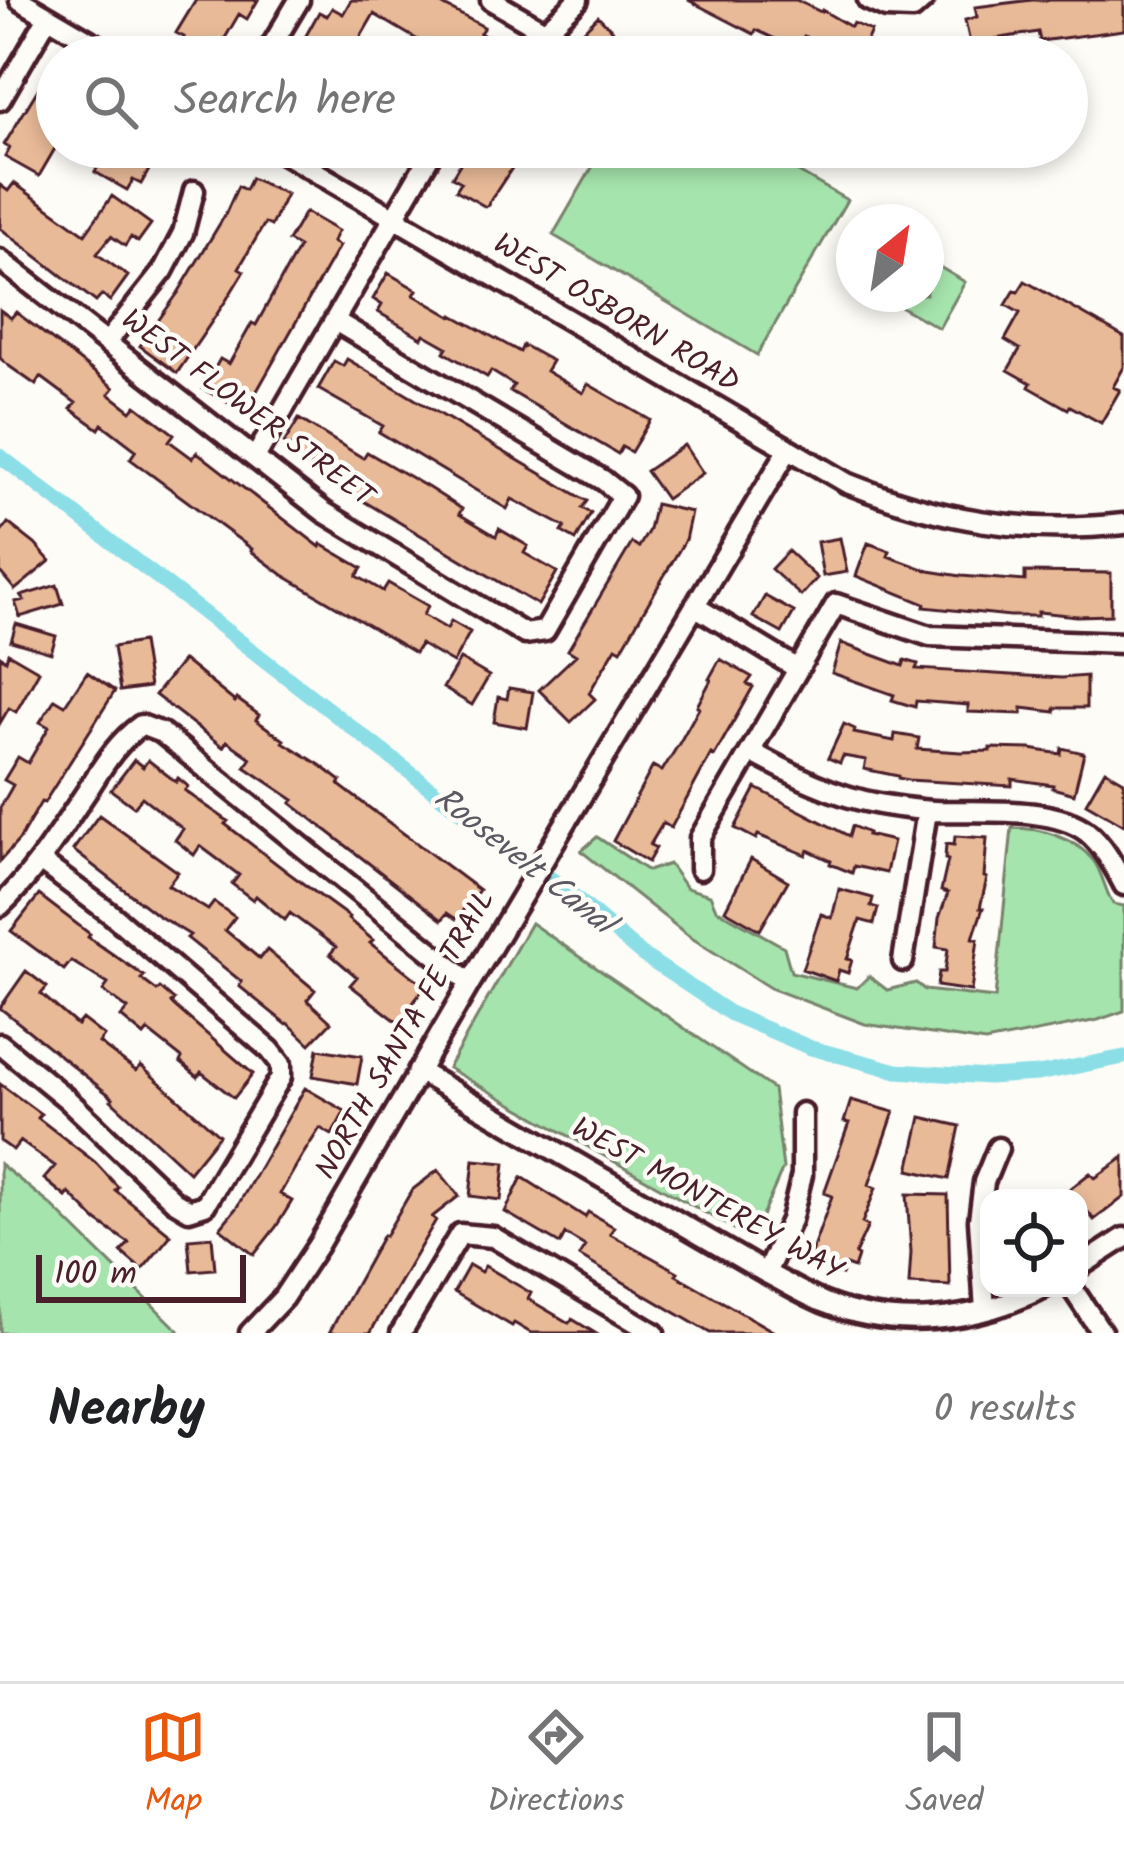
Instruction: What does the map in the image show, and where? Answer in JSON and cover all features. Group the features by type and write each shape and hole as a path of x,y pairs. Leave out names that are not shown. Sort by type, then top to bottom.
{"street":[{"path":"20,0 81,36"},
{"path":"278,36 299,0"},
{"path":"491,0 546,32"},
{"path":"542,36 578,0"},
{"path":"868,0 886,8 918,4"},
{"path":"37,36 48,17"},
{"path":"0,100 36,38"},
{"name":"WEST OSBORN ROAD","path":"309,168 847,483 937,514 1024,527 1124,524"},
{"path":"256,456 423,168"},
{"path":"108,341 163,272 183,233 194,191"},
{"name":"WEST FLOWER STREET","path":"0,260 324,512 525,634 545,631 623,496 335,321"},
{"name":"NORTH SANTA FE TRAIL","path":"250,1333 283,1298 318,1245 788,450"},
{"path":"700,869 700,838 836,604 930,636 1124,643"},
{"path":"696,607 798,669"},
{"path":"0,906 40,861 121,740 141,725 162,733 470,983"},
{"path":"751,752 807,782 872,803 927,811 1047,814 1070,822 1108,855 1124,884"},
{"path":"903,961 927,811"},
{"path":"0,1044 189,1210 205,1205 281,1077 281,1064 270,1050 111,914 40,861"},
{"name":"WEST MONTEREY WAY","path":"418,1071 766,1273 885,1327 985,1310 1019,1297"},
{"path":"766,1273 791,1220 802,1175 802,1113"},
{"path":"985,1310 980,1220 984,1181 998,1148"},
{"path":"401,1333 460,1234 493,1237 654,1333"},
{"path":"1088,1262 1124,1238"},
{"path":"1078,1297 1102,1333"}],"green space":[{"path":"592,168 791,168 847,200 836,204 836,219 757,355 553,235"},
{"path":"944,270 965,282 939,328 910,312 944,312"},
{"path":"1012,828 1045,832 1076,845 1096,865 1113,904 1124,906 1124,1011 985,1042 865,1024 770,988 690,937 581,851 597,837 648,871 669,864 686,888 710,895 716,909 784,947 791,972 857,988 869,976 887,990 916,983 925,990 995,998"},
{"path":"531,923 773,1089 783,1168 752,1239 448,1068"},
{"path":"0,1164 51,1205 181,1333 0,1333"}],"building":[{"path":"196,0 258,0 247,19 239,14 226,36 176,33"},
{"path":"351,0 433,0 484,27 480,33 485,36 411,36 374,14 361,36 306,36 319,12 327,16 332,8 343,14"},
{"path":"688,0 796,0 851,27 853,23 871,31 869,36 769,36 756,30 754,34"},
{"path":"1032,0 1124,0 1124,30 1078,36 1039,36 1038,32 968,36 965,20 977,17 975,7"},
{"path":"598,16 618,36 578,36"},
{"path":"36,92 36,168 44,168 39,176 5,157 10,148 4,145"},
{"path":"97,168 150,168 141,184 133,180 127,190 95,172"},
{"path":"457,168 512,168 486,207 456,190 461,182 452,177"},
{"path":"251,178 286,194 271,226 265,223 239,268 244,271 227,299 177,373 140,346 178,293 238,186 245,190"},
{"path":"14,183 85,234 112,196 151,224 138,242 131,237 125,246 111,236 97,254 128,276 110,301 102,295 96,302 0,228 0,185 8,191"},
{"path":"305,212 338,231 332,242 339,246 245,412 203,389 220,359 229,364 252,323 256,325 299,247 288,241"},
{"path":"388,273 452,317 520,352 523,345 552,361 546,371 583,393 588,384 650,420 631,452 622,447 618,454 510,391 514,385 491,371 487,377 444,352 447,347 378,312 382,305 373,299"},
{"path":"1025,281 1124,337 1124,367 1113,387 1120,390 1101,423 1029,387 1031,383 1008,370 1020,349 1005,340 1020,313 1006,305"},
{"path":"0,310 11,318 16,312 94,372 114,388 109,394 131,411 136,405 174,434 169,441 192,458 197,452 320,547 362,568 357,576 383,591 388,583 428,606 423,615 447,629 451,621 470,632 453,663 420,644 415,653 283,575 130,459 136,450 102,424 99,429 71,409 76,403 41,377 36,385 9,366 0,358"},
{"path":"347,359 587,501 582,508 591,513 576,540 562,532 565,527 512,499 507,509 379,432 383,426 318,389 334,361 343,366"},
{"path":"299,419 363,458 367,452 429,488 462,509 459,514 496,536 499,529 528,546 524,553 557,572 538,605 291,454 294,449 284,443"},
{"path":"684,445 703,473 666,499 646,471"},
{"path":"655,504 691,512 685,540 621,650 616,647 589,693 595,699 571,722 539,690 576,655 568,650 632,543 639,547"},
{"path":"8,523 50,561 15,590 0,572 0,534"},
{"path":"840,538 847,572 823,576 817,542"},
{"path":"868,543 929,571 961,576 1025,581 1025,572 1111,573 1111,615 1038,612 1038,616 1010,616 924,607 856,576"},
{"path":"788,551 817,578 801,596 771,569"},
{"path":"57,585 63,604 20,617 15,602 24,600 21,596"},
{"path":"765,596 794,612 782,633 753,617"},
{"path":"16,624 56,636 51,653 11,641"},
{"path":"142,642 149,687 120,691 113,647"},
{"path":"841,643 903,666 905,660 918,664 916,669 1086,676 1086,708 1055,708 1055,712 1022,708 1022,714 968,712 968,705 916,701 915,707 832,673"},
{"path":"8,653 39,671 16,712 9,708 0,723 0,656 6,660"},
{"path":"460,659 489,676 472,705 443,688"},
{"path":"720,659 752,677 747,684 753,687 671,828 663,823 650,845 656,848 648,862 613,841 653,766 662,771 680,742"},
{"path":"183,660 479,890 456,919 447,913 442,920 291,803 294,800 245,767 251,758 227,741 223,747 155,695"},
{"path":"87,672 115,691 19,840 0,861 0,808 13,785 4,780 18,757 28,763 49,727 40,722 55,699 65,705"},
{"path":"509,688 533,692 527,728 494,722 498,697 507,699"},
{"path":"844,724 855,729 854,733 894,741 895,734 919,738 917,749 1030,749 1061,754 1062,748 1084,753 1074,794 1053,785 1012,779 1012,786 908,780 864,769 866,760 843,756 840,763 828,758"},
{"path":"134,760 143,767 148,760 176,782 178,778 188,786 185,791 349,917 373,940 370,943 425,986 399,1023 350,985 357,977 330,954 336,947 290,913 285,920 256,896 253,900 232,884 239,875 200,846 194,855 175,840 183,829 142,797 134,807 111,790"},
{"path":"1105,770 1124,781 1124,825 1086,803"},
{"path":"756,788 849,836 852,826 893,841 886,873 854,866 852,873 808,850 806,855 735,828"},
{"path":"99,815 178,872 168,885 208,910 214,902 235,917 225,930 260,959 267,950 315,990 307,1000 331,1022 310,1044 239,986 242,982 187,938 190,935 73,850"},
{"path":"955,836 987,838 987,878 973,938 978,939 971,991 937,986 939,972 945,972 948,949 936,947 948,893 941,891 948,860 946,844 954,845"},
{"path":"751,859 788,881 760,930 725,910"},
{"path":"839,889 873,898 871,906 878,908 874,924 860,920 847,959 852,960 848,973 839,970 836,981 802,969 821,914 832,918"},
{"path":"39,895 144,976 141,979 157,991 160,988 253,1074 234,1098 201,1072 198,1077 148,1031 144,1036 121,1017 128,1009 103,991 108,984 71,961 64,970 11,931"},
{"path":"26,971 47,987 41,994 77,1025 82,1019 104,1036 99,1043 136,1071 141,1066 219,1135 189,1172 113,1098 0,1008"},
{"path":"318,1049 362,1056 357,1084 313,1076"},
{"path":"0,1084 41,1114 38,1118 95,1162 118,1187 115,1190 171,1235 142,1270 121,1252 129,1243 69,1193 66,1197 44,1179 55,1166 20,1141 13,1150 0,1141"},
{"path":"305,1088 345,1111 332,1135 320,1128 302,1156 280,1194 292,1201 254,1255 220,1228 237,1207"},
{"path":"851,1100 894,1112 869,1185 876,1188 862,1223 868,1226 854,1268 846,1265 842,1275 808,1262 832,1196 824,1193 849,1123 844,1122"},
{"path":"921,1117 960,1126 949,1179 909,1170"},
{"path":"1124,1157 1124,1197 1094,1220 1088,1212 1088,1189 1070,1189 1090,1173 1095,1178"},
{"path":"474,1160 505,1163 501,1200 470,1196"},
{"path":"438,1170 459,1196 432,1217 436,1220 370,1333 329,1333 412,1190"},
{"path":"522,1177 585,1217 588,1212 614,1227 610,1234 776,1333 710,1333 579,1256 585,1246 565,1234 560,1244 505,1212"},
{"path":"907,1194 948,1195 950,1286 909,1284"},
{"path":"212,1237 215,1269 191,1271 188,1239"},
{"path":"469,1265 481,1272 485,1266 531,1293 528,1299 595,1333 531,1333 512,1326 454,1292"}],"waterway":[{"name":"Roosevelt Canal","path":"0,456 568,891 641,954 731,1014 811,1048 897,1071 988,1077 1038,1074 1124,1057"}]}
